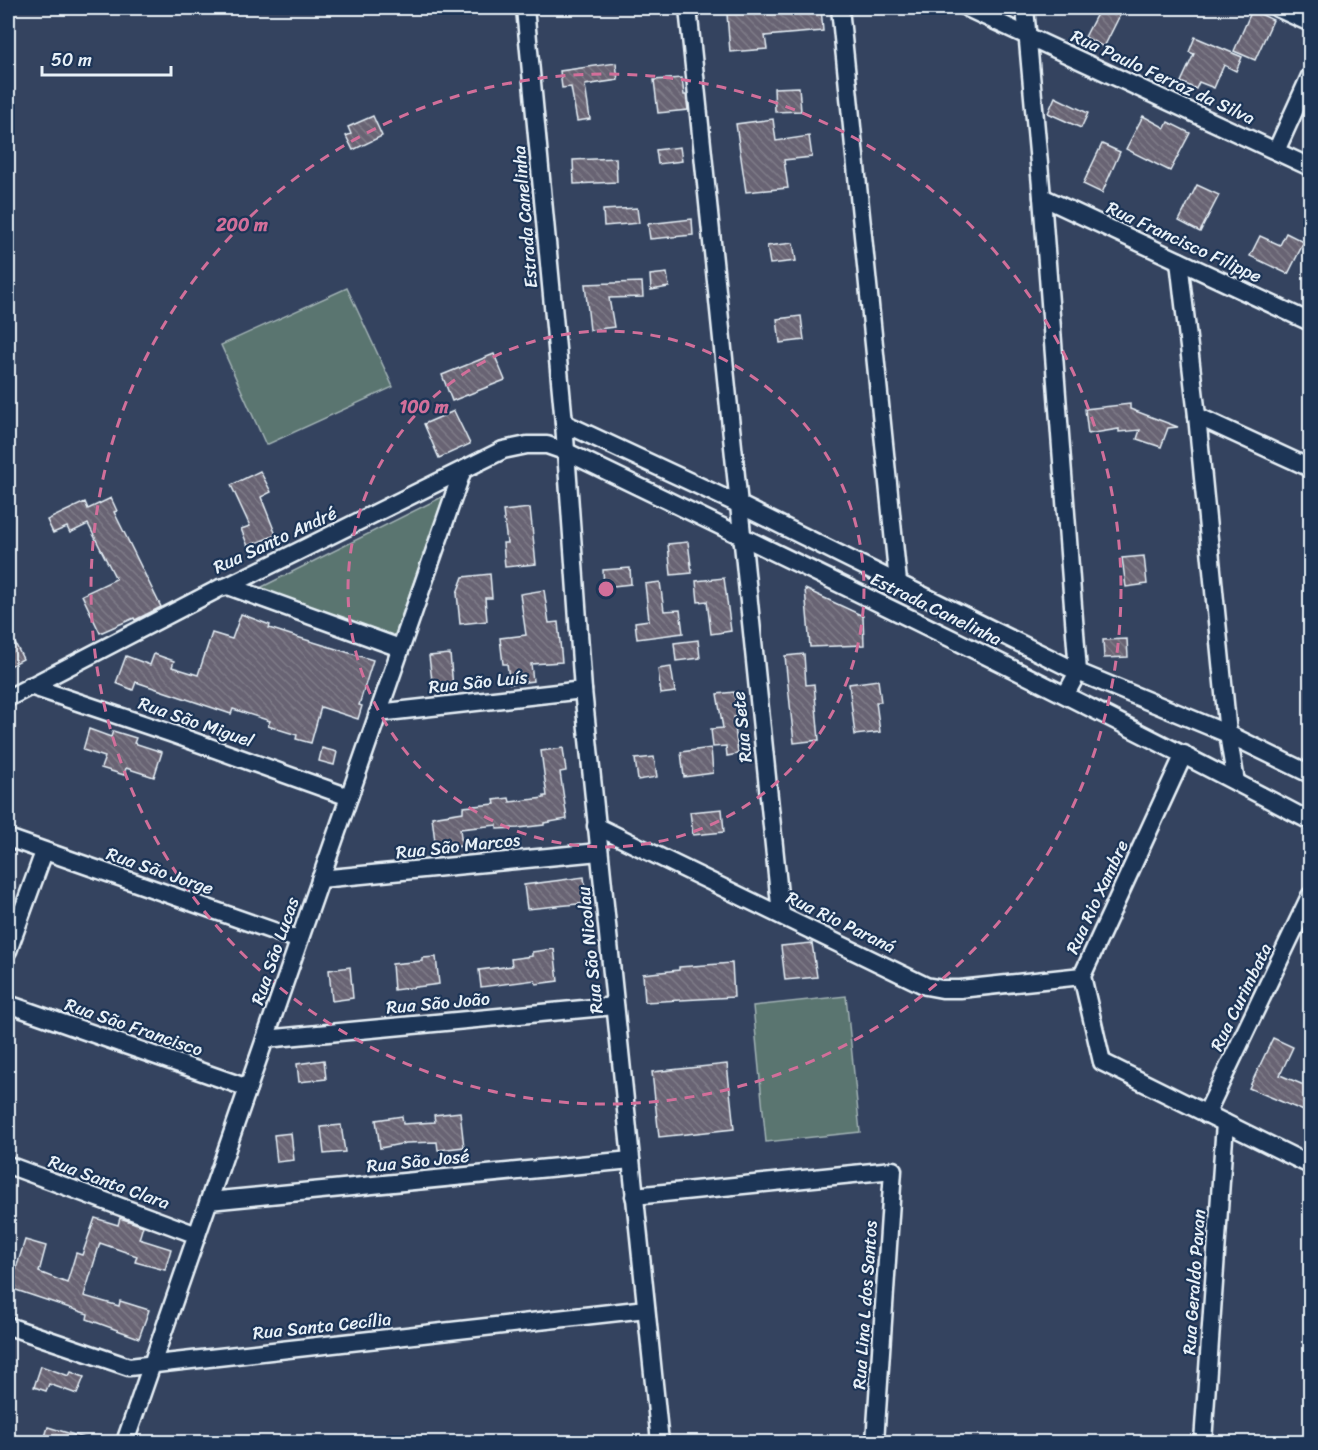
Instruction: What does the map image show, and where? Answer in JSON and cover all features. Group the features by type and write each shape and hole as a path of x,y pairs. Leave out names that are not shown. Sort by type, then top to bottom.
{"street":[{"name":"Estrada Canelinha","path":"525,8 567,452 1066,694 1311,821"},
{"name":"Rua Sete","path":"688,8 781,914"},
{"path":"840,8 898,582"},
{"name":"Rua Paulo Ferraz da Silva","path":"967,8 1311,167"},
{"path":"1024,8 1042,197 1078,672 1066,694"},
{"path":"1277,8 1311,23"},
{"path":"1276,151 1311,76"},
{"name":"Rua Francisco Filippe","path":"1042,197 1311,322"},
{"path":"1179,261 1197,416 1228,734 1236,782"},
{"path":"1197,416 1311,468"},
{"name":"Estrada Canelinha","path":"564,423 740,505 1078,672 1228,734 1311,774"},
{"name":"Rua Santo André","path":"8,698 209,594 503,450 527,445 547,445 567,452"},
{"name":"Rua São Nicolau","path":"567,452 583,690 660,1443"},
{"name":"Rua São Lucas","path":"125,1443 150,1365 462,472"},
{"path":"228,586 400,648"},
{"name":"Rua São Miguel","path":"30,686 349,797"},
{"name":"Rua São Luís","path":"378,713 583,690"},
{"name":"Rua Rio Xambre","path":"1184,754 1082,976 1102,1062 1206,1114"},
{"name":"Rua Rio Paraná","path":"596,826 926,986 960,989 1082,976"},
{"name":"Rua São Jorge","path":"8,838 299,940"},
{"path":"8,951 44,852"},
{"name":"Rua São Marcos","path":"320,879 599,852"},
{"name":"Rua Curimbata","path":"1206,1114 1311,896"},
{"name":"Rua São Francisco","path":"8,1004 248,1088"},
{"name":"Rua São João","path":"265,1039 615,1006"},
{"path":"1206,1114 1311,1165"},
{"name":"Rua Geraldo Pavan","path":"1203,1443 1224,1124"},
{"name":"Rua São José","path":"208,1201 631,1160"},
{"name":"Rua Santa Clara","path":"8,1165 197,1235"},
{"name":"Rua Lina L dos Santos","path":"634,1196 893,1170 875,1443"},
{"name":"Rua Santa Cecília","path":"8,1326 129,1367 646,1309"}],"green space":[{"path":"347,288 393,387 266,445 221,345"},
{"path":"444,496 394,637 258,589"},
{"path":"846,996 860,1132 766,1142 753,1006"}],"building":[{"path":"821,8 823,31 765,36 767,49 730,52 727,14"},
{"path":"1100,8 1106,8 1120,15 1104,47 1085,37"},
{"path":"1252,10 1273,20 1255,60 1234,51"},
{"path":"1195,37 1242,57 1236,71 1224,65 1214,88 1199,82 1196,89 1181,82 1194,54 1189,52"},
{"path":"616,63 618,80 585,85 590,119 577,121 571,87 562,88 560,71"},
{"path":"682,78 688,110 658,113 654,80"},
{"path":"799,87 801,111 775,112 774,88"},
{"path":"1055,97 1088,113 1081,128 1048,113"},
{"path":"373,116 382,136 353,150 346,136 351,134 348,127"},
{"path":"1143,116 1165,128 1168,122 1190,133 1170,171 1126,149"},
{"path":"773,119 776,141 809,136 812,157 784,160 788,188 746,192 736,124"},
{"path":"1102,144 1120,152 1102,193 1083,184"},
{"path":"680,147 682,161 658,164 656,150"},
{"path":"616,158 617,182 574,184 573,160"},
{"path":"1197,185 1219,195 1200,232 1179,221"},
{"path":"637,208 639,223 604,226 603,210"},
{"path":"692,219 693,235 650,239 648,224"},
{"path":"1286,233 1304,242 1288,274 1250,256 1260,236 1280,245"},
{"path":"793,243 796,261 770,264 767,246"},
{"path":"667,273 669,287 651,290 650,275"},
{"path":"642,282 643,297 609,298 614,327 590,330 585,284"},
{"path":"801,316 804,340 780,343 777,319"},
{"path":"494,354 505,380 452,401 442,375"},
{"path":"1130,404 1130,409 1178,427 1168,428 1161,447 1137,439 1140,430 1119,432 1119,429 1088,434 1085,409"},
{"path":"454,411 470,444 439,458 424,424"},
{"path":"260,471 271,492 261,497 276,535 248,546 241,529 250,526 231,485"},
{"path":"111,498 117,511 114,512 161,607 100,633 82,595 116,579 88,524 70,533 67,527 53,533 47,520 85,502 88,509"},
{"path":"530,508 536,564 505,567 503,543 507,543 503,511"},
{"path":"688,542 692,573 671,575 668,544"},
{"path":"1144,556 1147,584 1126,587 1122,558"},
{"path":"630,568 631,584 604,587 603,570"},
{"path":"490,574 492,598 485,598 487,621 460,624 457,593 463,577"},
{"path":"724,578 731,631 711,634 707,601 698,602 696,581"},
{"path":"660,582 664,611 680,610 683,633 637,639 635,622 649,620 645,584"},
{"path":"805,589 863,616 864,645 810,647"},
{"path":"544,590 549,623 558,622 562,662 531,664 533,681 510,684 507,664 503,664 500,638 526,635 520,594"},
{"path":"241,614 270,625 269,628 373,660 359,705 362,706 358,719 321,707 311,743 296,739 297,735 268,726 270,721 233,709 231,714 136,682 133,690 116,683 126,656 150,665 154,654 174,661 172,667 198,675 212,633 232,639"},
{"path":"8,629 23,659 8,667"},
{"path":"1127,639 1128,657 1104,658 1103,640"},
{"path":"698,640 700,658 676,661 674,643"},
{"path":"450,654 453,687 433,689 429,656"},
{"path":"804,654 806,685 814,684 819,740 794,743 785,656"},
{"path":"671,667 675,692 661,694 658,669"},
{"path":"878,680 881,702 876,702 880,732 855,735 849,684"},
{"path":"734,692 738,717 734,717 738,754 727,756 726,746 713,747 711,729 723,728 717,694"},
{"path":"89,729 111,737 113,731 136,738 134,743 162,752 154,777 126,768 124,775 101,768 105,757 83,750"},
{"path":"322,748 337,752 334,765 319,761"},
{"path":"563,748 566,771 560,772 567,819 518,828 497,829 497,825 460,829 462,846 436,850 432,817 463,812 463,807 495,804 494,800 509,798 510,802 544,798 547,796 541,751"},
{"path":"711,748 713,773 684,777 681,752"},
{"path":"654,757 657,777 638,780 635,759"},
{"path":"722,809 724,832 693,835 690,812"},
{"path":"584,877 587,903 527,909 524,885"},
{"path":"812,943 817,977 785,980 781,946"},
{"path":"554,949 558,981 536,984 535,980 481,987 479,970 512,966 511,959 532,956 532,952"},
{"path":"436,957 439,984 394,990 392,964"},
{"path":"732,963 734,997 645,1002 643,974 679,970 679,967"},
{"path":"350,967 353,998 332,1001 329,970"},
{"path":"1273,1038 1293,1047 1280,1075 1311,1088 1311,1114 1249,1088"},
{"path":"324,1060 326,1079 299,1082 297,1064"},
{"path":"727,1064 734,1129 659,1137 652,1072"},
{"path":"460,1112 464,1147 438,1150 437,1142 406,1143 380,1148 376,1120 402,1116 403,1124 435,1122 434,1115"},
{"path":"341,1125 345,1152 324,1154 321,1127"},
{"path":"291,1133 294,1160 277,1162 274,1135"},
{"path":"95,1218 118,1225 120,1218 143,1226 139,1239 171,1249 165,1270 135,1262 137,1256 100,1243 84,1296 119,1306 120,1301 149,1310 139,1338 87,1319 88,1314 10,1288 25,1240 46,1246 39,1272 67,1283 76,1253 82,1255"},
{"path":"41,1366 69,1376 71,1372 84,1377 77,1394 49,1384 46,1391 34,1387"},
{"path":"48,1427 88,1439 87,1443 43,1443"}]}
